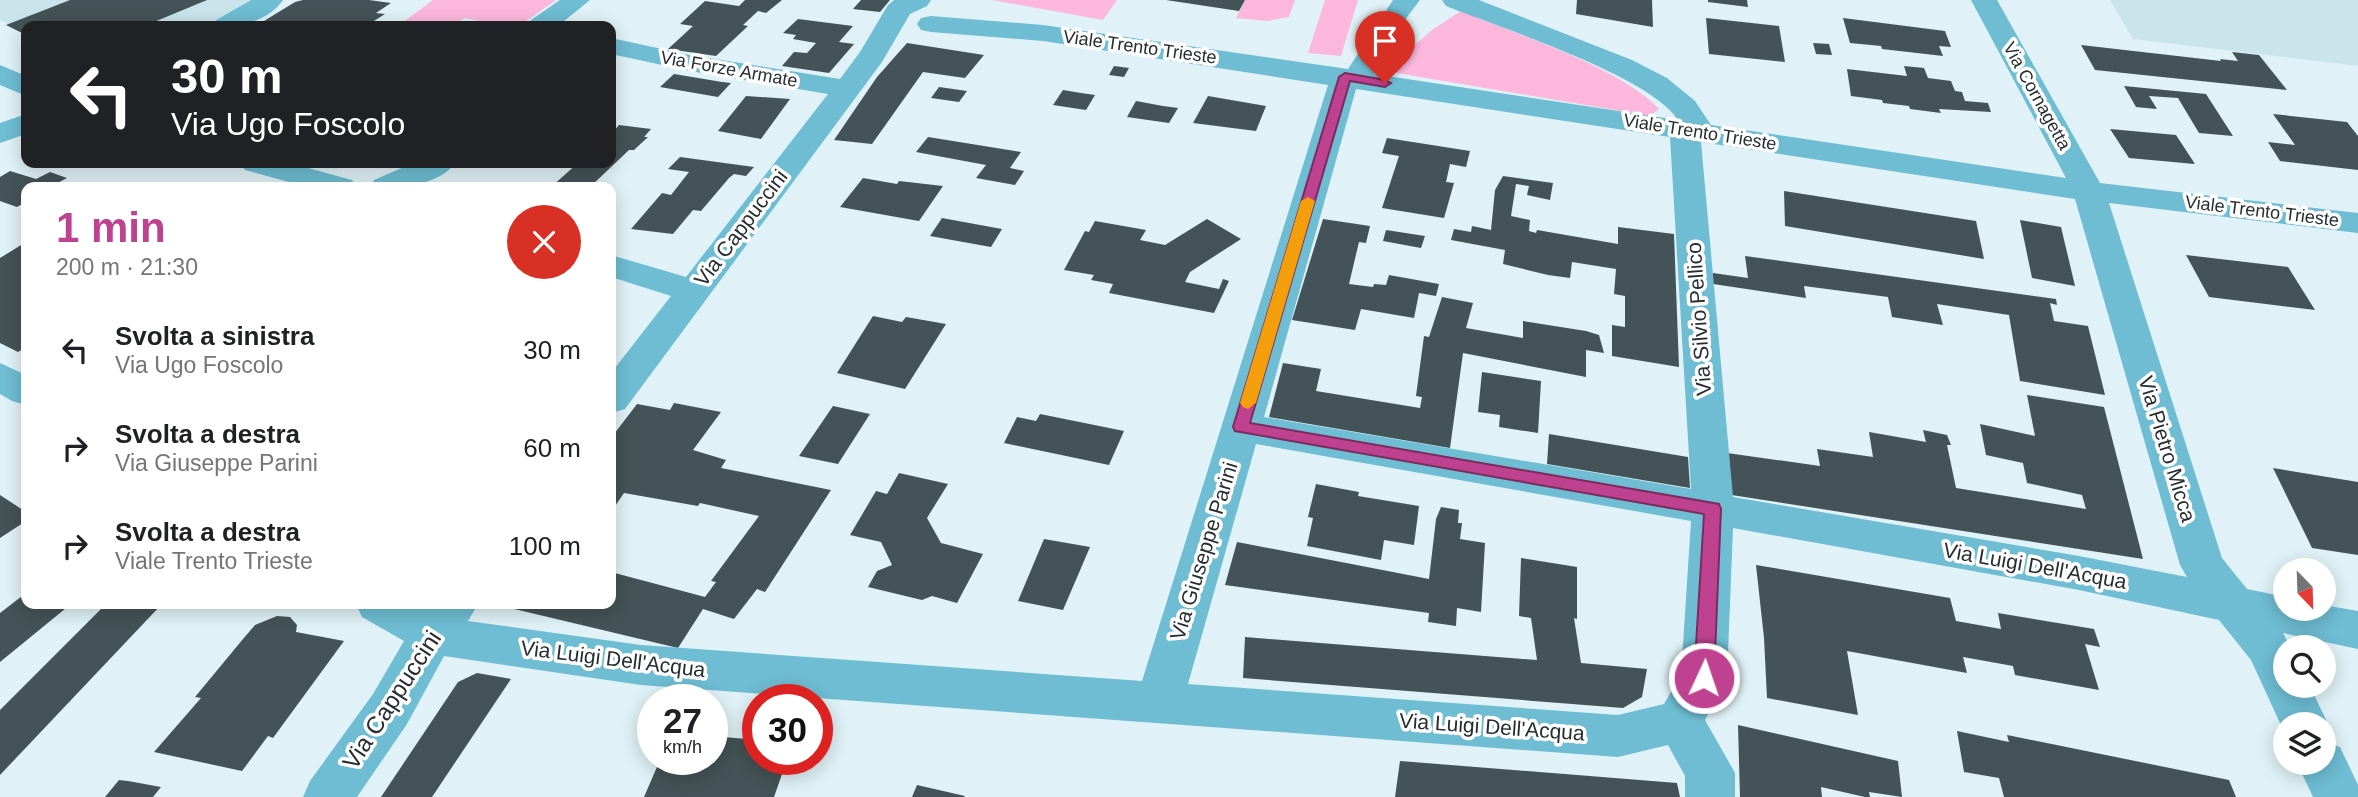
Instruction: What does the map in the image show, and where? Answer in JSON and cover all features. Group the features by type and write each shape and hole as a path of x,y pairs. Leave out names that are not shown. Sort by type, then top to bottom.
{"street":[{"path":"234,21 270,0"},
{"path":"548,21 577,0"},
{"name":"Via Giuseppe Parini","path":"1159,703 1241,427 1351,78 1406,0"},
{"path":"1455,0 1622,66 1657,84 1685,107 1692,130"},
{"name":"Via Cornagetta","path":"1984,0 2089,191"},
{"name":"Viale Trento Trieste","path":"927,7 1044,33 2089,191 2358,222"},
{"name":"Via Cappuccini","path":"616,393 872,57 897,39 927,7"},
{"name":"Via Forze Armate","path":"616,47 690,63 847,89"},
{"path":"0,74 21,84"},
{"path":"0,134 21,125"},
{"name":"Via Silvio Pellico","path":"1692,130 1713,509"},
{"path":"295,168 329,182"},
{"path":"396,182 428,168"},
{"name":"Via Pietro Micca","path":"2089,191 2202,565 2235,604 2273,659"},
{"path":"616,267 694,290"},
{"path":"0,376 21,389"},
{"name":"Via Luigi Dell'Acqua","path":"1241,427 2080,573 2358,630"},
{"path":"1710,797 1710,773 1680,721 1704,678 1713,509"},
{"path":"399,609 444,620"},
{"name":"Via Cappuccini","path":"328,797 390,709 444,620"},
{"name":"Via Luigi Dell'Acqua","path":"444,620 641,665 1618,736 1680,721"},
{"path":"2328,775 2338,797"}],"shaded area":[{"path":"0,0 250,0 214,21 21,21 21,31 0,20"},
{"path":"433,0 556,0 526,21 479,21 465,18 460,21 405,21"},
{"path":"992,0 1117,0 1103,20"},
{"path":"1245,0 1295,0 1289,17 1268,21 1236,18"},
{"path":"1325,0 1358,0 1341,56 1308,53"},
{"path":"2110,0 2358,0 2358,66 2133,39"},
{"path":"1461,11 1593,66 1619,79 1659,109 1650,116 1385,71 1432,30"}],"building":[{"path":"70,0 207,0 156,21 21,21 21,32 6,25"},
{"path":"369,0 391,3 376,13 385,14 374,21 264,21 295,2"},
{"path":"745,0 782,0 766,13 758,11 743,25 748,26 716,56 668,49 693,26 680,24 705,1 739,6"},
{"path":"861,0 890,0 880,12 853,9"},
{"path":"1166,0 1245,0 1239,11"},
{"path":"1577,0 1652,0 1653,27 1576,14"},
{"path":"1747,0 1748,7 1708,2"},
{"path":"1706,18 1779,26 1785,62 1709,54"},
{"path":"1843,18 1945,31 1951,47 1939,46 1943,56 1850,43"},
{"path":"798,19 853,26 839,42 854,44 829,73 782,66 794,52 807,53 816,43 793,39 796,35 783,33"},
{"path":"907,43 984,55 965,78 923,72 872,144 834,140 877,77"},
{"path":"1813,43 1829,44 1832,55 1816,54"},
{"path":"2081,45 2221,61 2220,59 2238,61 2232,52 2259,55 2287,90 2095,70"},
{"path":"1114,66 1129,68 1124,77 1109,75"},
{"path":"1904,66 1924,68 1928,78 1951,81 1955,91 1962,92 1965,101 1988,103 1991,112 1939,109 1941,113 1851,96 1847,69 1907,76"},
{"path":"674,74 731,83 718,97 660,87"},
{"path":"2124,86 2206,94 2233,136 2199,133 2178,98 2149,96 2157,109 2136,107"},
{"path":"939,87 967,91 959,102 931,98"},
{"path":"1063,90 1095,95 1086,110 1053,105"},
{"path":"746,96 790,99 761,139 718,131"},
{"path":"1208,96 1266,106 1256,131 1193,123"},
{"path":"1136,101 1178,108 1169,123 1127,117"},
{"path":"2273,114 2347,122 2358,136 2358,170 2280,161 2268,142 2295,145"},
{"path":"619,125 651,129 644,137 648,137 616,162 616,128"},
{"path":"2110,129 2176,135 2195,164 2129,158"},
{"path":"928,137 1021,152 1010,168 1024,171 1015,185 976,178 986,165 916,152"},
{"path":"1387,138 1470,151 1466,167 1450,164 1446,182 1454,183 1444,218 1382,208 1399,156 1382,153"},
{"path":"680,157 754,167 746,176 734,174 729,178 701,211 693,210 673,234 631,229 662,193 671,195 689,172 668,169"},
{"path":"572,168 610,168 595,182 557,182"},
{"path":"10,171 36,179 50,172 67,178 59,182 21,182 21,205 17,207 0,201 0,177"},
{"path":"1503,176 1553,183 1550,200 1527,195 1529,186 1516,184 1511,216 1530,220 1529,231 1536,233 1537,230 1618,244 1618,227 1674,234 1679,367 1612,356 1612,325 1625,327 1625,296 1614,294 1616,269 1572,262 1570,278 1548,275 1503,264 1505,250 1451,240 1454,229 1471,232 1472,226 1491,230 1495,190"},
{"path":"863,178 897,184 899,181 943,186 919,221 840,207"},
{"path":"1784,191 1976,221 1984,259 1785,226"},
{"path":"942,218 1002,229 991,247 930,236"},
{"path":"1207,219 1241,239 1190,272 1185,282 1219,289 1223,279 1229,281 1214,313 1109,293 1113,284 1091,280 1094,275 1064,270 1085,231 1089,232 1095,221 1146,230 1140,240 1165,245"},
{"path":"1323,219 1370,226 1366,243 1359,242 1349,284 1373,287 1374,284 1386,285 1389,275 1439,284 1436,296 1419,293 1414,318 1361,309 1355,330 1292,320"},
{"path":"2020,220 2061,227 2075,286 2032,278"},
{"path":"1386,230 1425,236 1421,248 1383,241"},
{"path":"21,245 21,350 18,352 0,343 0,258"},
{"path":"2186,255 2288,267 2315,310 2209,297"},
{"path":"1745,256 2056,299 2057,305 2050,303 2054,321 2088,326 2105,395 2020,381 2009,315 1937,304 1943,325 1892,317 1888,297 1804,286 1806,298 1713,284 1713,273 1748,278"},
{"path":"1442,297 1473,303 1466,328 1523,338 1523,321 1586,331 1599,335 1604,353 1586,350 1586,377 1463,353 1450,448 1269,417 1283,363 1321,369 1316,391 1420,408 1422,397 1416,396 1424,336 1429,337"},
{"path":"873,316 902,322 906,317 946,324 905,389 837,373"},
{"path":"1482,372 1541,381 1538,433 1499,427 1500,415 1478,412"},
{"path":"2027,395 2104,407 2143,559 1725,494 1720,452 1820,466 1817,449 1873,457 1869,432 1926,442 1923,430 1947,435 1951,445 1947,445 1956,488 2086,509 2082,495 2027,483 2023,463 1986,455 1980,424 2035,436"},
{"path":"674,403 721,412 693,450 726,460 721,468 831,490 765,592 757,589 734,619 703,609 678,648 514,609 616,609 616,573 705,597 716,582 711,581 759,516 700,503 698,506 624,493 616,505 616,431 637,404 670,410"},
{"path":"833,406 870,414 838,464 799,456"},
{"path":"1040,414 1124,431 1109,465 1004,443 1017,417 1036,421"},
{"path":"1549,434 1688,457 1690,488 1547,464"},
{"path":"2273,468 2358,482 2358,555 2312,548"},
{"path":"899,473 948,484 927,518 941,543 983,554 957,603 932,596 922,600 868,587 877,571 892,565 881,542 850,535 876,491 887,494"},
{"path":"1316,484 1359,492 1358,496 1419,506 1414,545 1384,540 1381,560 1307,546 1313,518 1308,517"},
{"path":"0,495 21,509 21,524 0,538"},
{"path":"1441,507 1459,510 1458,523 1462,523 1460,539 1485,543 1481,612 1457,608 1456,626 1428,622 1429,613 1225,585 1237,542 1429,579 1436,519"},
{"path":"1044,539 1090,547 1063,610 1018,601"},
{"path":"1521,558 1577,567 1577,619 1574,618 1581,663 1647,669 1642,697 1623,708 1243,678 1245,637 1537,660 1531,618 1519,616"},
{"path":"1756,565 1950,598 1956,621 2001,629 1998,613 2094,629 2100,647 2085,644 2099,690 2015,675 2013,666 1963,657 1967,673 1847,651 1858,715 1767,698"},
{"path":"21,597 21,609 65,609 0,662 0,613"},
{"path":"101,609 157,609 0,775 0,710"},
{"path":"277,616 290,617 297,625 296,632 344,641 273,738 268,736 242,771 154,752 201,698 195,697 255,625"},
{"path":"477,673 511,679 432,797 381,797 458,682"},
{"path":"1738,725 1898,761 1902,797 1869,792 1870,797 1865,797 1821,787 1822,797 1740,797"},
{"path":"1957,731 2009,742 2007,735 2229,780 2236,797 2004,797 1999,778 1964,772"},
{"path":"728,737 742,739 742,775 782,775 774,797 644,797 654,775 728,775"},
{"path":"1400,761 1677,783 1680,797 1395,797"},
{"path":"119,780 161,787 153,797 105,797"},
{"path":"917,785 965,796 912,797"}],"slow traffic":[{"path":"1248,403 1308,201"}],"route":[{"path":"1385,83 1345,77 1241,427 1713,509 1704,678"}]}
